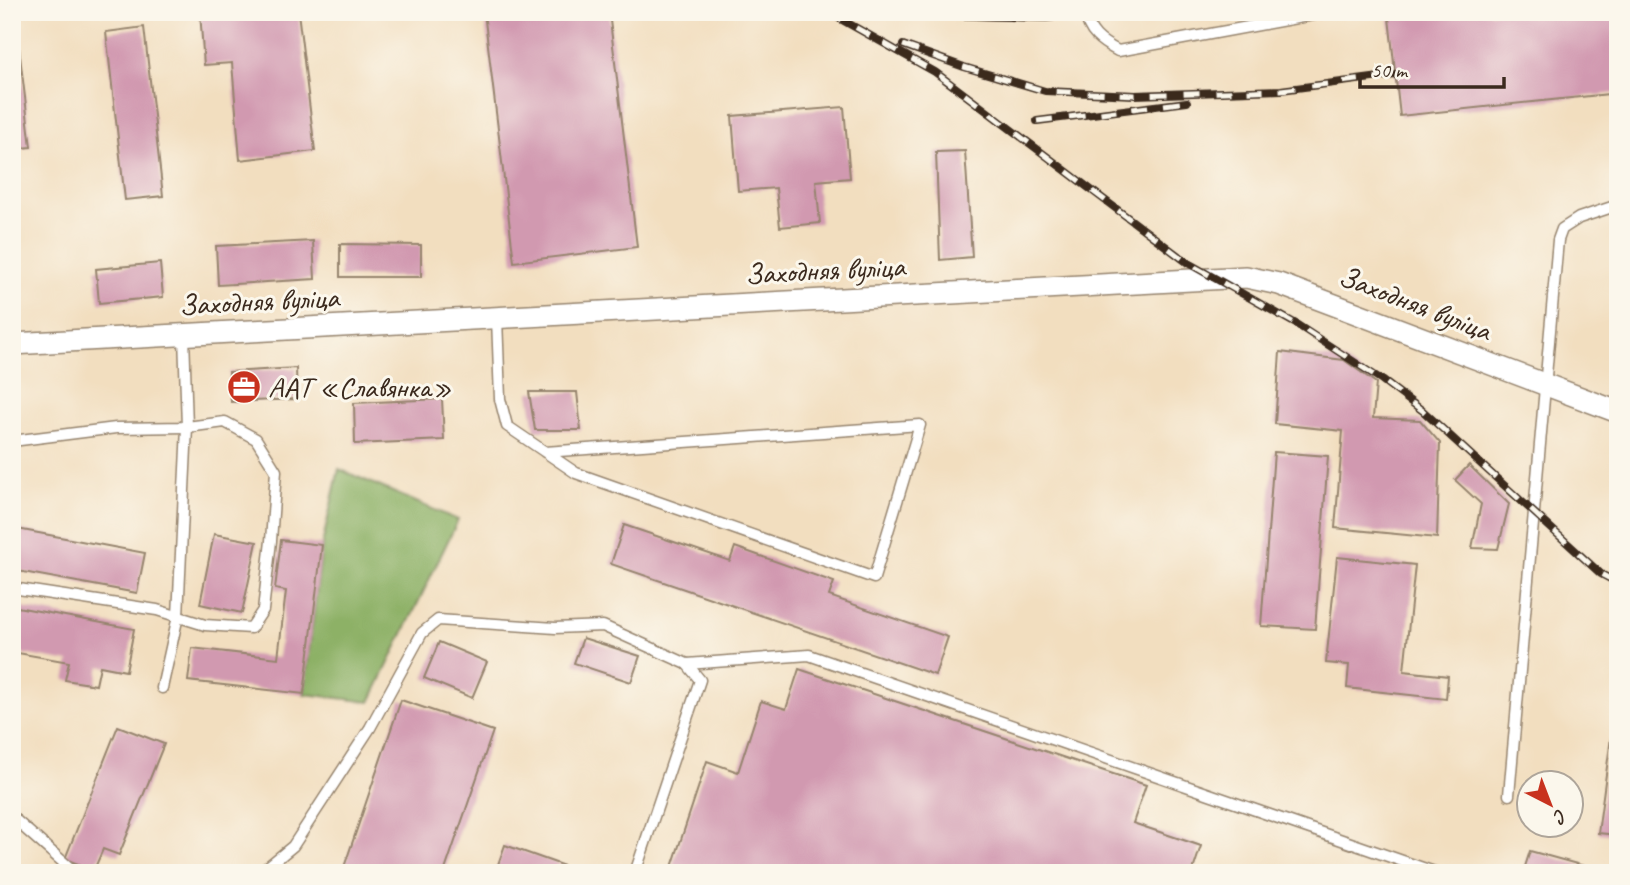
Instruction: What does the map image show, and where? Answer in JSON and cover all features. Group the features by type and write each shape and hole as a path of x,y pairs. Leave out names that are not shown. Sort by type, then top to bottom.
{"street":[{"name":"Заходняя вуліца","path":"12,344 1246,277 1279,284 1618,412"}],"lane":[{"path":"1085,12 1086,20 1098,40 1118,51 1329,12"},
{"path":"1509,795 1558,240 1562,229 1579,218 1618,205"},
{"path":"497,318 500,399 507,426 545,452 576,473 874,578 920,425 545,452"},
{"path":"162,688 178,616 187,427 184,335"},
{"path":"12,441 116,428 187,427 225,422 256,439 276,471 263,610 251,628 205,625 157,610 12,588"},
{"path":"260,873 292,846 370,728 422,633 438,620 555,628 603,626 687,664 700,680 635,873"},
{"path":"687,664 809,655 1437,873"},
{"path":"12,817 71,869 81,873"}],"green space":[{"path":"339,469 458,520 370,702 304,694 322,545"}],"building":[{"path":"200,12 298,12 315,151 240,160 232,63 204,65"},
{"path":"484,12 609,12 637,247 514,262"},
{"path":"1438,12 1618,12 1618,93 1400,116 1389,18"},
{"path":"144,27 163,196 125,200 106,32"},
{"path":"12,31 17,31 31,147 12,149"},
{"path":"844,107 850,178 816,181 820,223 780,227 776,188 738,191 732,116"},
{"path":"965,151 972,257 940,260 936,152"},
{"path":"313,241 315,279 218,285 216,246"},
{"path":"340,244 421,245 421,277 340,277"},
{"path":"160,263 163,297 99,303 96,269"},
{"path":"1280,352 1344,360 1376,383 1373,418 1420,420 1440,443 1437,538 1335,528 1343,431 1275,424"},
{"path":"296,368 297,399 231,402 229,372"},
{"path":"529,392 577,392 581,430 535,430"},
{"path":"442,399 444,440 355,444 354,403"},
{"path":"1274,452 1328,456 1315,629 1261,626"},
{"path":"1469,465 1509,504 1498,549 1472,548 1481,504 1455,480"},
{"path":"624,525 730,561 735,547 834,582 829,596 948,637 935,675 611,564"},
{"path":"12,528 145,553 137,593 12,570"},
{"path":"214,534 257,542 242,613 200,604"},
{"path":"281,540 322,545 304,694 188,681 192,648 278,658 286,591 275,589"},
{"path":"1337,557 1415,565 1404,671 1448,676 1446,699 1347,688 1349,665 1326,663"},
{"path":"12,606 134,629 126,671 100,666 96,685 65,680 69,662 12,652"},
{"path":"583,638 640,656 631,682 574,663"},
{"path":"439,642 487,662 472,698 424,678"},
{"path":"799,669 1146,785 1133,823 1201,846 1192,873 670,873 707,761 738,772 761,701 786,709"},
{"path":"401,700 493,731 444,873 342,873"},
{"path":"118,726 164,744 119,855 103,849 94,870 65,859"},
{"path":"1612,730 1618,731 1618,835 1598,833"},
{"path":"505,845 581,872 581,873 495,873"},
{"path":"1530,851 1606,872 1606,873 1523,873"}],"railway":[{"path":"828,12 935,72 1188,263 1296,324 1382,380 1423,411 1601,574 1618,583"},
{"path":"930,12 942,15 1046,18 1097,12"},
{"path":"903,45 964,67 1045,91 1135,95 1281,90 1395,75"},
{"path":"1037,121 1187,102"}],"place":[{"name":"ААТ «Славянка»","path":"244,387"}]}
